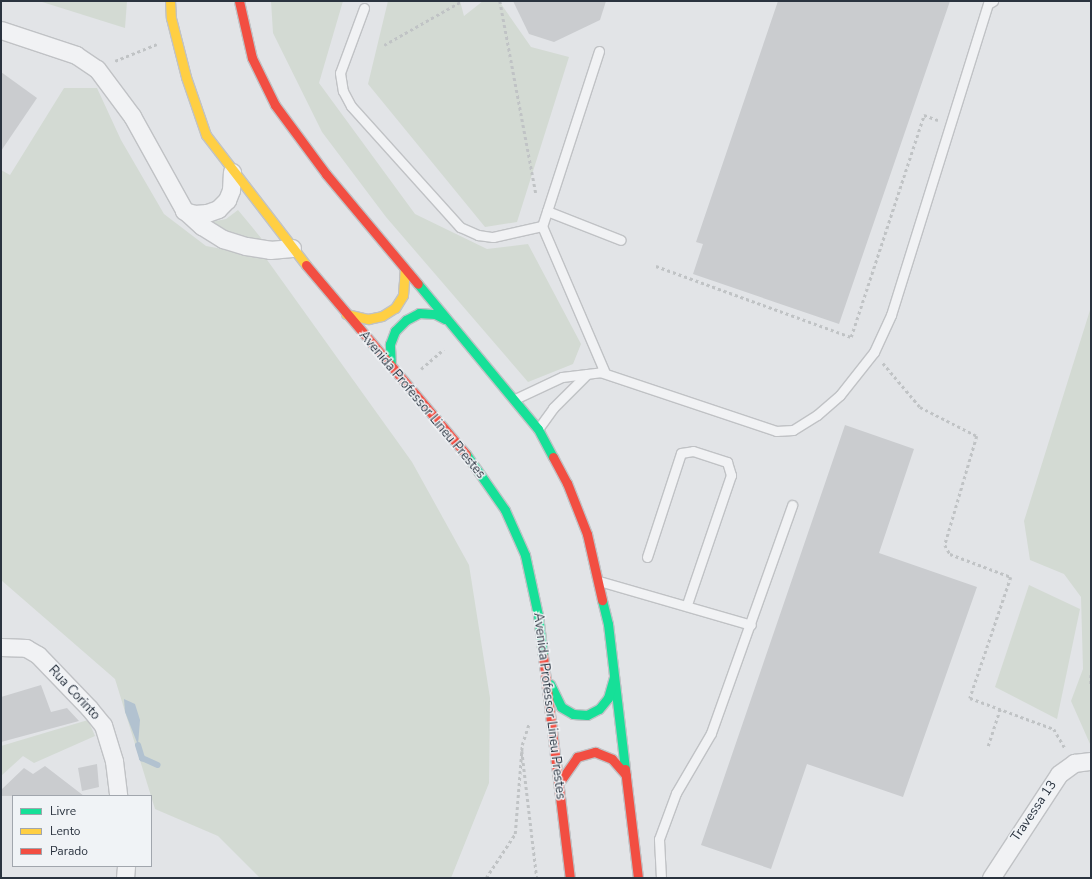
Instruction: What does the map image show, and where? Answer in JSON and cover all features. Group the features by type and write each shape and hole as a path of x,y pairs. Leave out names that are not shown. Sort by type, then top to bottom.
{"main road":[{"name":"Avenida Professor Lineu Prestes","path":"170,1 176,36 186,77 206,135 232,172 292,248 478,469 505,510 529,571 545,673 570,878"},
{"path":"239,1 252,58 275,105 326,174 445,319 515,399 538,429 570,490 587,534 616,670 638,878"},
{"path":"346,314 368,318 382,316 395,308 403,295 405,269"},
{"path":"391,366 390,344 396,331 406,320 419,313 435,314 445,319"},
{"path":"545,673 561,707 573,714 587,715 599,709 608,698 616,670"},
{"path":"559,783 577,757 594,752 612,759 626,775"}],"street":[{"path":"1,30 76,55 97,69 132,116 184,210 202,226 223,239 246,246 270,250 292,248"},
{"path":"184,210 195,214 207,214 218,208 227,200 232,190 232,172"},
{"name":"Rua Corinto","path":"1,647 26,648 38,655 103,725 114,761 118,795"},
{"name":"Travessa 13","path":"991,878 1059,774 1074,763 1091,761"},
{"path":"125,878 126,867"}],"lane":[{"path":"515,399 544,384 562,378 604,373 762,428 776,431 793,430 817,415 840,395 874,352 891,315 988,4 993,1"},
{"path":"364,8 340,73 343,91 351,106 460,227 478,235 493,237 542,226"},
{"path":"599,51 542,226 604,373"},
{"path":"547,212 621,240"},
{"path":"538,429 553,408 587,374"},
{"path":"647,557 681,453 693,451 727,462 731,475 687,604"},
{"path":"661,878 659,839 676,794 711,733 751,625 792,505"},
{"path":"598,581 687,604 751,625"}],"path":[{"path":"384,45 462,1"},
{"path":"500,1 536,193"},
{"path":"97,69 176,36"},
{"path":"656,266 851,337 924,116 951,124"},
{"path":"405,382 460,336"},
{"path":"874,352 920,408 977,436 945,544 950,554 1011,576 970,698 1054,729"},
{"path":"1091,675 1091,685"},
{"path":"988,746 1000,709"},
{"path":"486,878 515,834 522,745 531,716"},
{"path":"522,745 537,878"}],"shaded area":[{"path":"39,1 127,1 125,28"},
{"path":"271,1 343,1 319,83 415,214 487,249 528,244 581,344 573,364 528,382 386,217 322,132 273,33"},
{"path":"388,1 460,1 464,16 483,1 499,1 531,47 569,57 517,222 485,227 368,84"},
{"path":"64,88 97,88 121,140 164,214 206,246 265,257 412,462 469,565 490,698 489,783 451,878 260,878 218,836 155,809 152,795 151,795 115,679 1,580 1,170 10,175"},
{"path":"238,210 266,244 239,239 211,222 226,219"},
{"path":"1091,307 1090,744 1071,701 1083,669 1081,597 1064,574 1030,560 1024,521"},
{"path":"1029,585 1080,609 1057,719 995,687"},
{"path":"88,720 95,736 34,763 23,756 1,776 1,746"}],"water":[{"path":"124,699 135,704 140,720 138,745 125,712"}],"building":[{"path":"513,1 606,1 600,20 554,42 529,34"},
{"path":"778,1 950,1 839,324 693,274 703,244 696,242"},
{"path":"1,72 37,98 1,151"},
{"path":"845,425 914,449 879,553 977,587 903,797 807,764 771,869 701,845"},
{"path":"41,685 51,712 67,708 79,721 1,742 1,697"},
{"path":"97,764 99,787 82,791 78,768"},
{"path":"45,766 83,795 1,796 1,790 24,768 33,774"}],"waterway":[{"path":"138,745 142,758 158,765"}],"traffic: fast":[{"path":"418,284 538,429 553,457"},
{"path":"391,366 390,344 395,331 406,320 419,313 435,314 445,319"},
{"path":"466,454 505,510 525,555 538,615 543,656"},
{"path":"602,600 608,624 625,769"},
{"path":"550,684 561,707 573,714 587,715 599,709 608,698 614,677"}],"traffic: slow":[{"path":"170,1 171,18 186,77 206,135 306,265"},
{"path":"346,314 368,319 382,316 395,308 403,295 405,269"}],"traffic: jam":[{"path":"239,1 252,58 275,105 326,174 418,284"},
{"path":"306,265 466,454"},
{"path":"553,457 567,483 587,534 602,600"},
{"path":"543,656 570,878"},
{"path":"559,783 577,757 595,752 612,759 626,775"},
{"path":"625,769 638,878"}]}
